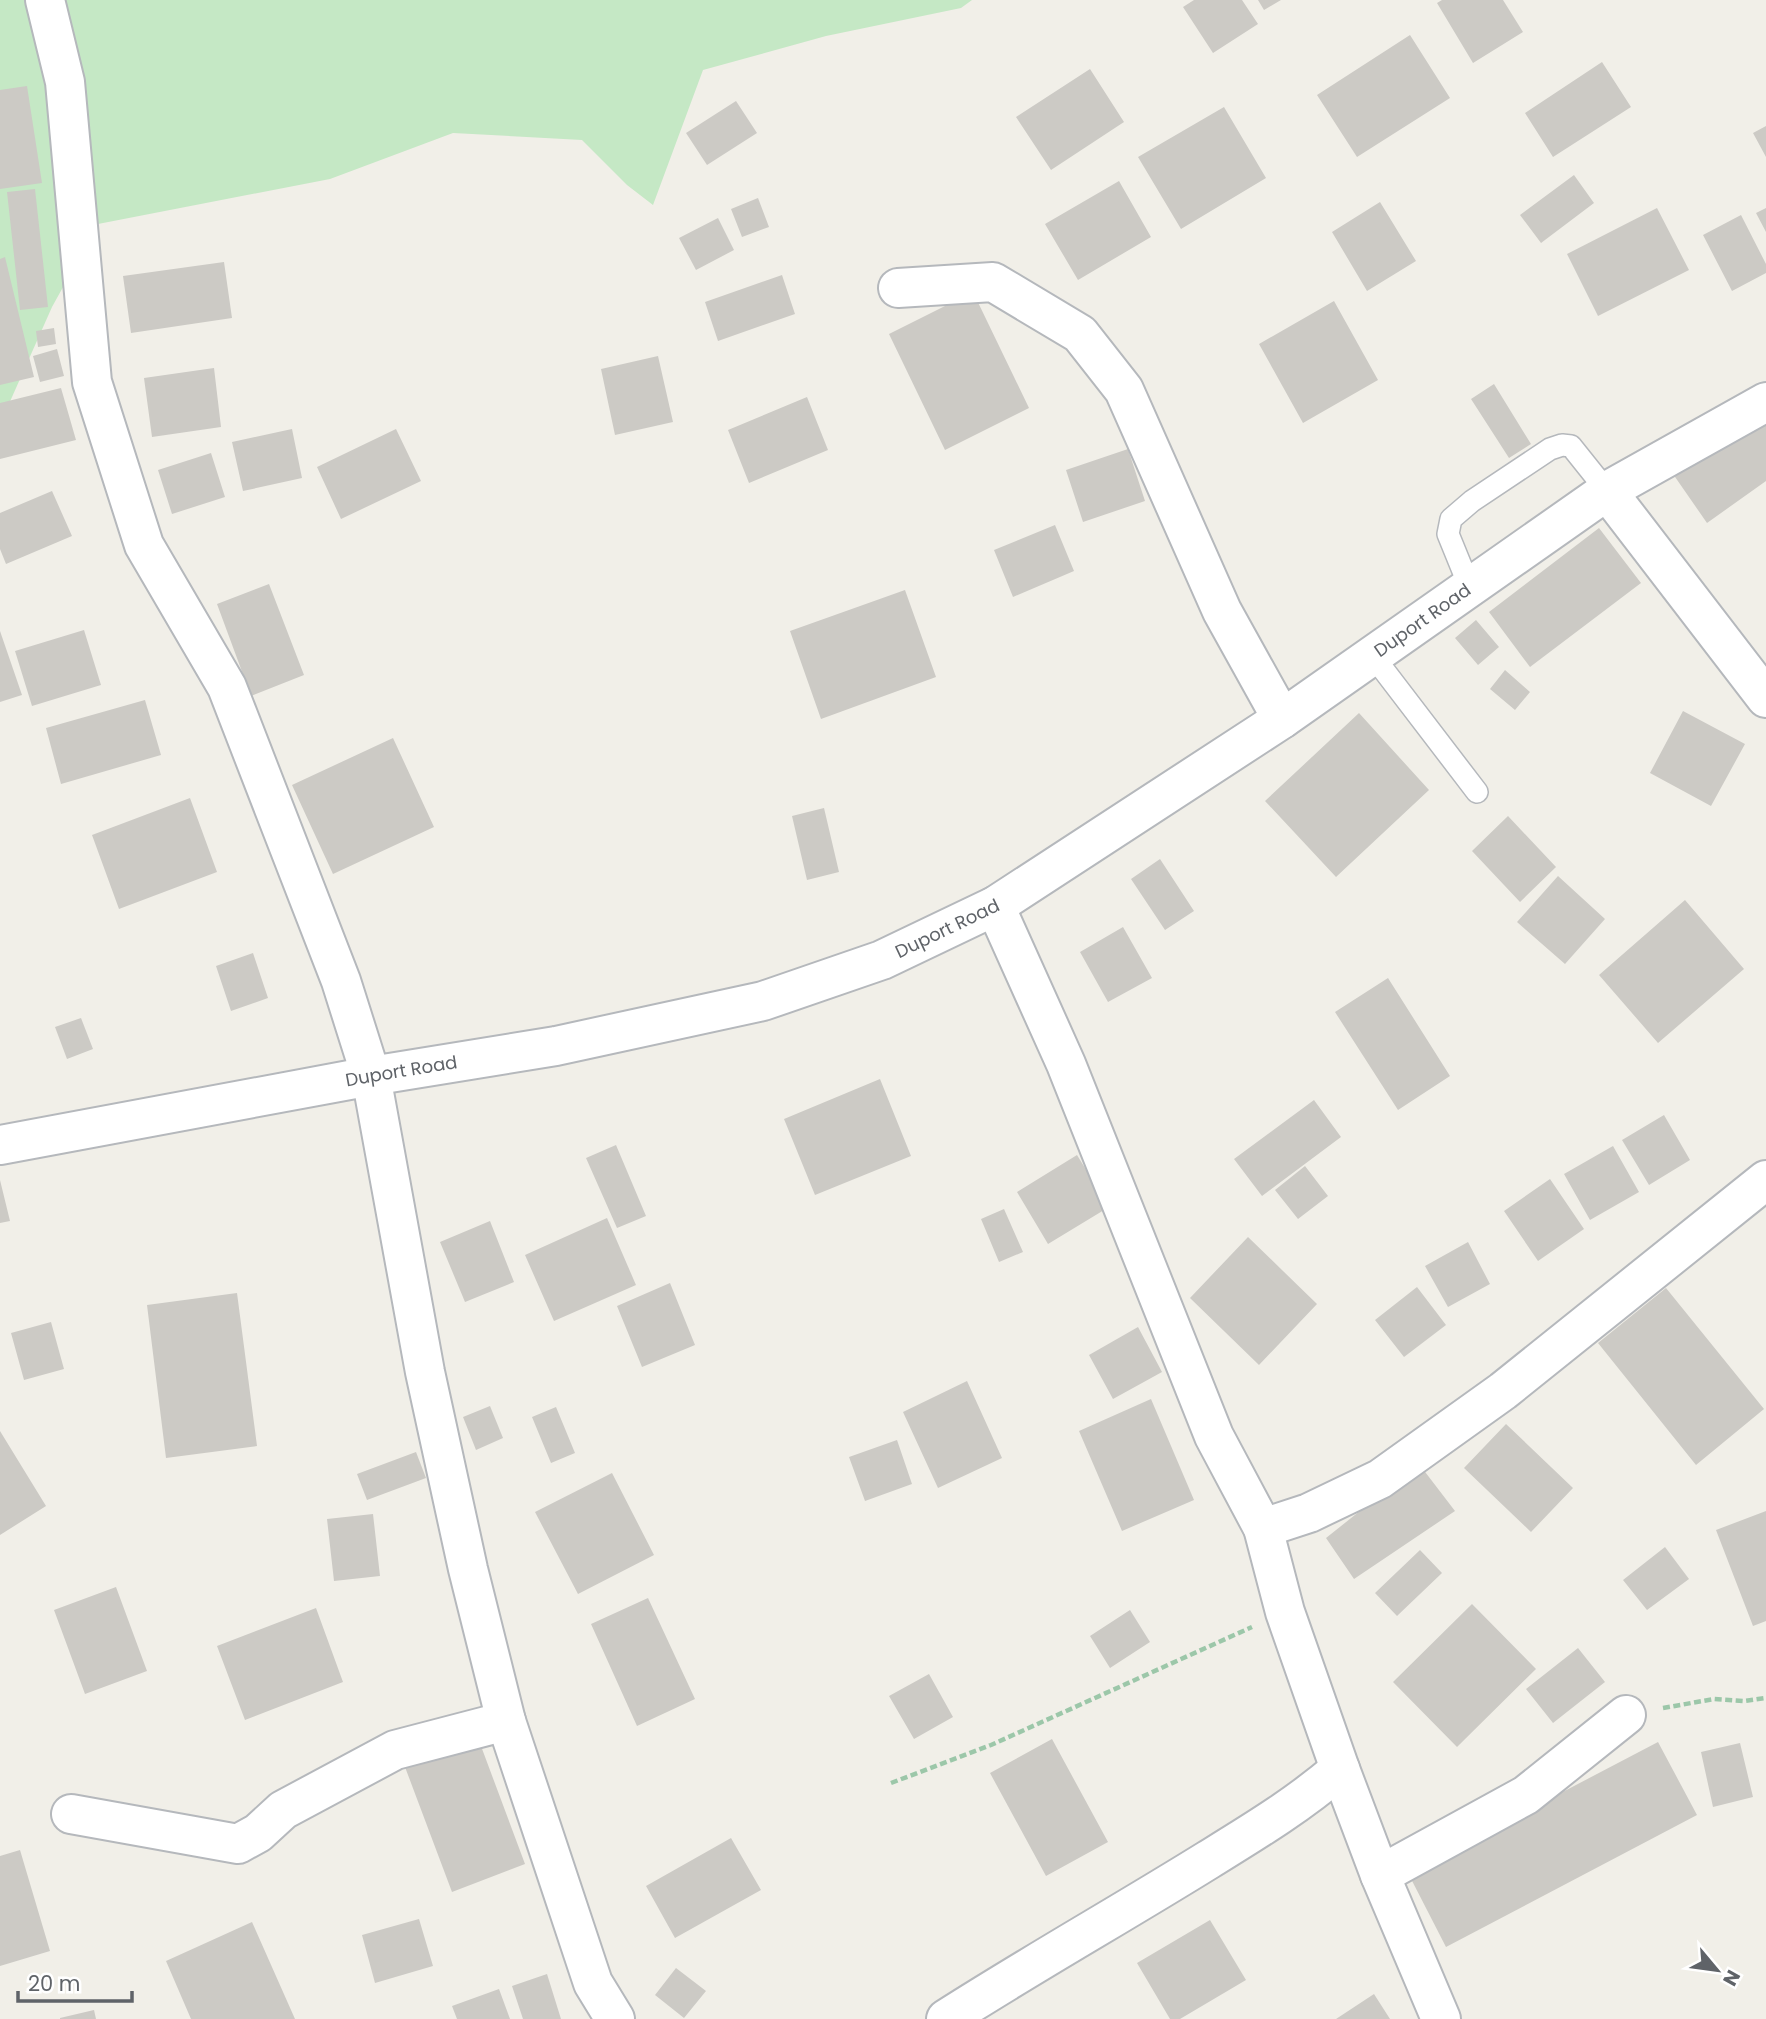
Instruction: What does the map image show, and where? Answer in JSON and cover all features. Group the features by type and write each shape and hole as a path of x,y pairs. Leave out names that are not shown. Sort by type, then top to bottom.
{"street":[{"path":"46,0 65,82 92,382 144,545 227,687 341,981 371,1076 425,1372 468,1569 506,1721 593,1983 615,2019"},
{"path":"898,288 993,282 1080,334 1124,390 1222,611 1282,719"},
{"name":"Duport Road","path":"0,1144 371,1076 556,1046 763,1001 882,960 995,906 1282,719 1607,491 1766,402"},
{"path":"1607,491 1766,698"},
{"path":"995,906 1066,1064 1214,1436 1263,1528 1285,1612 1340,1769 1380,1875 1441,2019"},
{"path":"1263,1528 1309,1513 1380,1479 1503,1391 1766,1180"},
{"path":"1380,1875 1525,1795 1626,1715"},
{"path":"71,1814 238,1844 258,1833 283,1810 395,1750 506,1721"},
{"path":"946,2019 1027,1966 1158,1891 1306,1798 1340,1769"}],"lane":[{"path":"1470,588 1448,534 1451,519 1472,501 1550,449 1562,445 1571,446 1607,491"},
{"path":"1373,656 1477,792"}],"path":[{"path":"891,1783 991,1745 1285,1612"},
{"path":"1626,1715 1714,1699 1744,1701 1766,1698"}],"green space":[{"path":"0,0 972,0 961,8 826,36 703,70 653,205 627,185 582,140 453,133 330,179 98,224 52,307 8,406 0,407"}],"building":[{"path":"1194,0 1242,0 1258,24 1213,53 1183,7"},
{"path":"1258,0 1281,0 1264,10"},
{"path":"1442,0 1503,0 1523,32 1473,63 1437,3"},
{"path":"1410,35 1450,98 1357,157 1317,95"},
{"path":"1602,62 1631,107 1553,157 1525,113"},
{"path":"1090,69 1124,122 1051,170 1016,117"},
{"path":"27,86 42,183 0,189 0,90"},
{"path":"736,101 757,133 707,165 686,133"},
{"path":"1224,107 1266,178 1181,229 1138,157"},
{"path":"1766,126 1766,157 1753,133"},
{"path":"1574,175 1594,203 1541,243 1520,215"},
{"path":"1119,181 1151,237 1078,280 1045,224"},
{"path":"35,189 48,307 20,310 7,192"},
{"path":"758,198 769,227 742,237 731,209"},
{"path":"1380,202 1416,261 1367,291 1332,232"},
{"path":"1657,208 1689,270 1598,316 1567,254"},
{"path":"1766,208 1766,232 1756,213"},
{"path":"1741,215 1766,264 1766,273 1732,291 1703,235"},
{"path":"718,218 734,250 696,270 679,238"},
{"path":"5,257 34,377 0,385 0,259"},
{"path":"224,262 232,318 131,333 123,276"},
{"path":"782,275 795,314 718,341 705,302"},
{"path":"973,292 1029,408 945,450 889,334"},
{"path":"1334,301 1378,380 1303,423 1259,344"},
{"path":"54,328 56,344 38,347 36,331"},
{"path":"57,349 64,376 40,382 33,356"},
{"path":"658,356 673,422 615,435 601,369"},
{"path":"214,368 221,427 152,437 144,378"},
{"path":"1494,384 1531,444 1509,458 1471,399"},
{"path":"61,388 76,440 0,459 0,403"},
{"path":"807,397 828,450 749,483 728,430"},
{"path":"1766,408 1766,481 1707,523 1673,474"},
{"path":"292,429 302,478 243,491 232,442"},
{"path":"396,429 421,481 341,519 317,467"},
{"path":"1128,449 1145,501 1083,522 1066,470"},
{"path":"211,453 225,497 172,514 158,470"},
{"path":"52,491 72,536 6,564 0,549 0,513"},
{"path":"1055,525 1074,571 1013,597 994,550"},
{"path":"1599,528 1641,583 1530,667 1489,612"},
{"path":"269,584 304,675 251,696 217,604"},
{"path":"905,590 936,677 821,719 790,631"},
{"path":"1476,620 1499,647 1478,665 1455,638"},
{"path":"84,630 101,685 32,706 15,651"},
{"path":"0,631 22,695 0,702"},
{"path":"1505,670 1530,692 1515,710 1490,689"},
{"path":"145,700 161,755 61,784 46,728"},
{"path":"1683,711 1745,744 1711,806 1650,773"},
{"path":"1359,713 1429,790 1336,877 1265,801"},
{"path":"393,738 434,827 333,874 292,785"},
{"path":"190,798 217,872 119,909 92,835"},
{"path":"824,808 839,872 807,880 792,816"},
{"path":"1508,816 1556,867 1520,902 1472,851"},
{"path":"1160,859 1194,911 1165,930 1131,879"},
{"path":"1558,876 1605,919 1565,964 1517,922"},
{"path":"1685,900 1744,969 1658,1043 1599,975"},
{"path":"1123,927 1152,978 1108,1002 1080,952"},
{"path":"253,953 268,998 231,1011 216,966"},
{"path":"1388,978 1450,1076 1398,1110 1335,1012"},
{"path":"81,1018 93,1049 67,1059 55,1027"},
{"path":"880,1079 911,1156 815,1195 784,1119"},
{"path":"1314,1100 1341,1137 1262,1196 1234,1159"},
{"path":"1664,1115 1690,1160 1649,1185 1622,1140"},
{"path":"616,1145 646,1216 617,1228 586,1158"},
{"path":"1613,1146 1639,1192 1590,1220 1564,1174"},
{"path":"1077,1155 1109,1207 1048,1244 1017,1192"},
{"path":"1305,1166 1328,1196 1298,1219 1275,1190"},
{"path":"1550,1179 1584,1229 1538,1261 1504,1211"},
{"path":"0,1180 10,1221 0,1223"},
{"path":"1004,1209 1023,1252 999,1262 981,1219"},
{"path":"607,1218 636,1285 554,1321 525,1255"},
{"path":"490,1221 514,1282 465,1302 440,1242"},
{"path":"1248,1237 1317,1304 1259,1365 1190,1298"},
{"path":"1468,1242 1490,1284 1448,1307 1425,1266"},
{"path":"670,1283 695,1345 642,1367 617,1306"},
{"path":"1417,1287 1446,1325 1404,1357 1375,1320"},
{"path":"1666,1288 1764,1409 1696,1465 1598,1343"},
{"path":"237,1293 257,1446 166,1458 147,1305"},
{"path":"51,1322 64,1369 24,1380 11,1333"},
{"path":"1138,1327 1162,1372 1113,1399 1089,1355"},
{"path":"967,1381 1002,1458 938,1488 903,1412"},
{"path":"1151,1399 1194,1500 1122,1531 1079,1431"},
{"path":"490,1406 503,1438 476,1450 463,1417"},
{"path":"556,1407 575,1453 551,1463 532,1417"},
{"path":"1506,1424 1573,1488 1531,1532 1464,1468"},
{"path":"0,1431 46,1506 0,1535"},
{"path":"897,1440 912,1484 865,1501 849,1457"},
{"path":"416,1452 426,1478 367,1500 357,1474"},
{"path":"1419,1464 1455,1511 1354,1579 1326,1538"},
{"path":"612,1473 654,1555 578,1594 535,1512"},
{"path":"1766,1511 1766,1621 1753,1626 1716,1530"},
{"path":"373,1514 380,1576 334,1581 327,1519"},
{"path":"1665,1547 1689,1579 1647,1610 1623,1580"},
{"path":"1420,1550 1442,1573 1397,1616 1375,1593"},
{"path":"116,1587 147,1671 85,1694 54,1610"},
{"path":"648,1598 695,1699 637,1726 591,1624"},
{"path":"1472,1604 1536,1669 1457,1747 1393,1682"},
{"path":"316,1608 343,1682 245,1720 217,1646"},
{"path":"1130,1610 1150,1642 1110,1668 1090,1636"},
{"path":"1578,1648 1605,1682 1553,1723 1526,1689"},
{"path":"929,1674 953,1717 914,1739 889,1696"},
{"path":"478,1738 525,1864 452,1892 405,1767"},
{"path":"1052,1739 1108,1842 1046,1876 990,1773"},
{"path":"1658,1742 1697,1815 1446,1947 1408,1873"},
{"path":"1740,1743 1753,1797 1713,1807 1701,1752"},
{"path":"731,1838 761,1890 675,1938 646,1886"},
{"path":"20,1850 50,1951 0,1966 0,1856"},
{"path":"419,1919 433,1966 375,1983 362,1935"},
{"path":"1210,1920 1246,1980 1180,2019 1170,2019 1137,1963"},
{"path":"252,1922 295,2019 191,2019 166,1961"},
{"path":"676,1968 706,1991 684,2018 655,1995"},
{"path":"547,1974 561,2019 523,2019 512,1986"},
{"path":"499,1989 510,2019 457,2019 452,2006"},
{"path":"1374,1994 1390,2019 1336,2019"},
{"path":"94,2010 96,2019 60,2019 60,2018"}]}
